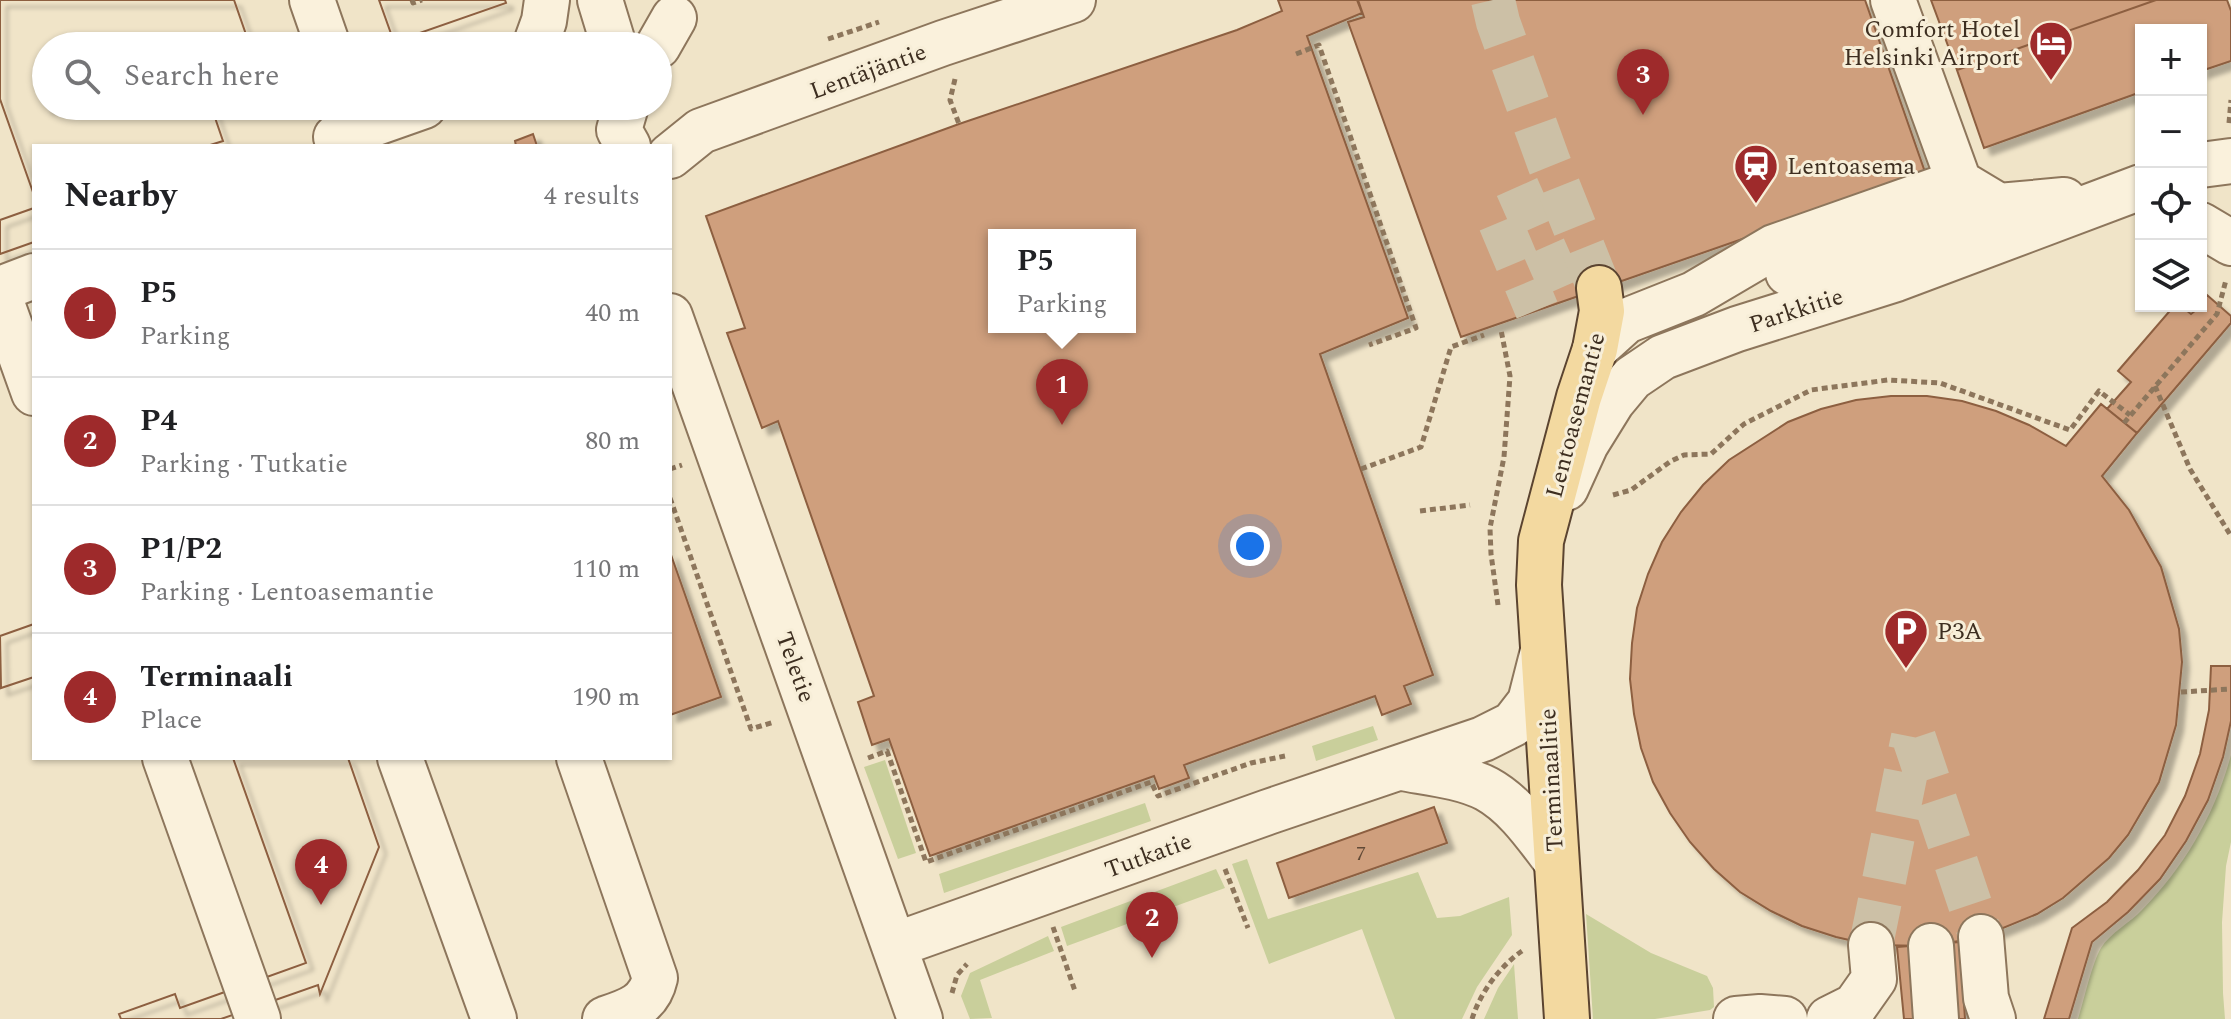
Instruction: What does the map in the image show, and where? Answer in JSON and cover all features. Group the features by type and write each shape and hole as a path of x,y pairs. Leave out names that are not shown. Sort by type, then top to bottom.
{"main road":[{"name":"Lentoasemantie","path":"1541,541 1579,397 1595,349 1602,311 1599,288"},
{"name":"Terminaalitie","path":"1541,541 1539,585 1567,1019"}],"street":[{"path":"312,0 323,32"},
{"path":"540,32 547,0"},
{"path":"600,0 610,32"},
{"name":"Lentäjäntie","path":"672,154 701,131 943,43 1073,0"},
{"path":"1893,0 1959,182 1999,206"},
{"path":"337,130 373,120"},
{"path":"622,120 619,130 627,144"},
{"path":"2207,164 2231,161"},
{"path":"1595,349 1626,321 1694,294 1774,247 1959,182"},
{"path":"1784,274 1999,206 2132,202"},
{"name":"Parkkitie","path":"1541,541 1586,444 1612,402 1632,378 1663,357 1737,329 1953,258 2003,256 2092,229 2132,202"},
{"path":"0,289 32,277"},
{"path":"0,298 32,387"},
{"name":"Teletie","path":"672,322 920,1019"},
{"name":"Tutkatie","path":"895,945 1483,739 1513,724 1530,702 1544,648"},
{"path":"166,760 258,1019"},
{"path":"401,760 494,1019"},
{"path":"580,760 655,978 653,989 645,1001 634,1009 605,1019"},
{"name":"Tutkatie","path":"1402,768 1449,777 1488,789 1510,805 1556,861"},
{"path":"1981,937 1986,998 1993,1019"},
{"path":"1829,1019 1855,1006 1874,979 1871,945"},
{"path":"1931,946 1936,1019"},
{"path":"1736,1019 1785,1019"}],"path":[{"path":"412,0 413,3 422,0"},
{"path":"1296,54 1319,45 1416,328 1369,345"},
{"path":"2124,423 2217,314 2227,282 2217,263 2220,236"},
{"path":"1499,613 1490,528 1504,457 1510,376 1501,330"},
{"path":"1361,469 1421,447 1451,347 1484,335"},
{"path":"1613,495 1631,490 1684,455 1711,454 1744,424 1811,390 1888,380 1940,383 2070,430 2099,391 2130,415"},
{"path":"2155,386 2190,469 2231,536"},
{"path":"672,504 751,729 783,719"},
{"path":"1420,511 1470,505"},
{"path":"2181,692 2231,689"},
{"path":"866,759 887,751 926,862 1151,782 1158,796 1251,763 1285,756"},
{"path":"1221,859 1248,928"},
{"path":"1053,926 1075,991"},
{"path":"1472,1019 1476,1007 1506,962 1522,951"}],"green space":[{"path":"1373,726 1378,740 1316,761 1312,746"},
{"path":"2231,755 2231,842 2222,922 2225,1019 2078,1019 2101,948 2158,893 2185,857 2207,818"},
{"path":"885,760 916,853 898,859 864,767"},
{"path":"1145,803 1151,821 944,893 939,874"},
{"path":"1247,859 1268,919 1418,872 1437,918 1460,916 1509,897 1512,935 1477,987 1462,1019 1395,1019 1362,929 1269,964 1232,864"},
{"path":"1216,869 1225,888 1067,946 1061,927"},
{"path":"1586,914 1651,953 1707,976 1713,988 1714,1007 1655,1019 1593,1019"},
{"path":"1048,936 1054,951 980,980 992,1018 970,1019 961,996 970,973"},
{"path":"1514,964 1518,1019 1484,1019 1498,988"}],"building":[{"path":"0,0 234,0 245,32 32,32 32,120 216,120 223,141 213,144 32,144 32,189 0,99"},
{"path":"0,0 234,0 245,32 32,32 32,120 216,120 223,141 213,144 32,144 32,189 0,99"},
{"path":"379,0 505,0 506,3 423,32 390,32"},
{"path":"379,0 505,0 506,3 423,32 390,32"},
{"path":"1278,0 1357,0 1362,13 1307,36 1408,318 1320,354 1433,675 1404,686 1411,704 1382,715 1375,696 1184,765 1189,778 1159,789 1154,776 930,856 889,739 872,745 858,702 874,696 778,421 762,428 727,333 745,328 706,216 959,124 1237,30 1282,11"},
{"path":"1358,0 1865,0 1926,175 1461,337 1348,22 1364,17"},
{"path":"1931,0 2156,0 1957,70"},
{"name":"Comfort Hotel Helsinki Airport","path":"2156,0 2227,0 2231,11 2231,61 2207,69 2207,24 2135,24 2135,94 1984,148 1957,70"},
{"path":"533,134 536,144 516,144 515,141"},
{"path":"32,209 32,243 0,254 0,220"},
{"path":"32,209 32,243 0,254 0,220"},
{"path":"2207,295 2231,316 2231,323 2137,433 2107,409 2131,382 2118,371 2169,312 2207,312"},
{"name":"P3A","path":"1927,396 1962,401 2029,425 2066,446 2101,404 2137,433 2102,476 2129,510 2161,567 2179,629 2182,662 2176,725 2159,782 2128,835 2109,858 2063,898 2037,914 1981,937 1931,946 1871,945 1802,926 1740,892 1714,869 1690,842 1653,782 1641,748 1630,679 1637,608 1648,574 1662,542 1703,485 1729,460 1788,422 1856,400"},
{"path":"672,558 721,697 672,714"},
{"path":"32,625 32,678 1,688 0,636"},
{"path":"32,625 32,678 1,688 0,636"},
{"path":"2211,666 2231,666 2231,721 2208,800 2186,841 2160,879 2128,912 2092,942 2069,1019 2044,1019 2072,928 2107,902 2138,870 2165,835 2185,796 2200,754 2209,710"},
{"path":"234,760 349,760 379,847 320,994 318,985 221,1019 121,1019 119,1014 175,994 180,1008 306,963"},
{"path":"234,760 349,760 379,847 320,994 318,985 221,1019 121,1019 119,1014 175,994 180,1008 306,963"},
{"path":"1434,807 1447,843 1289,898 1277,863"},
{"path":"1960,942 1965,1019 1904,1019 1897,947"}],"tunnel":[{"path":"1493,0 1498,22 1549,163 1599,288"},
{"path":"1517,187 1567,300"},
{"path":"1500,222 1537,310"},
{"path":"1871,945 1913,737"},
{"path":"1914,738 1981,937"}],"place":[{"name":"Comfort Hotel Helsinki Airport","path":"2051,82"},
{"name":"P1/P2","path":"1643,115"},
{"name":"Lentoasema","path":"1756,205"},
{"name":"P5","path":"1062,425"},
{"name":"P3A","path":"1906,670"},
{"name":"Terminaali","path":"321,905"},
{"name":"P4","path":"1152,958"}]}
